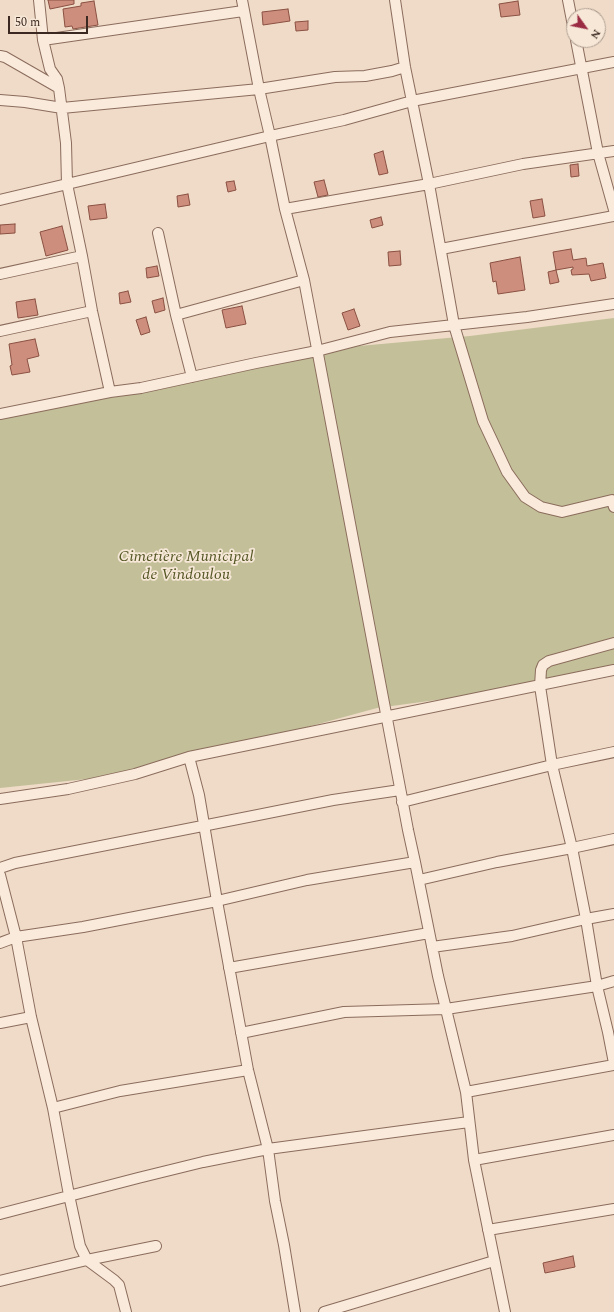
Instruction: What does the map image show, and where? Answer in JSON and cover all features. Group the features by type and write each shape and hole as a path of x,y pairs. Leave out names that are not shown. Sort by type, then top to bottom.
{"street":[{"path":"39,0 43,40 50,69 57,79 59,88 66,143 67,184 92,311 110,392"},
{"path":"242,0 258,89 270,136 285,209 304,280 388,717 402,802 432,947 466,1092 474,1160 504,1312"},
{"path":"395,0 405,67 429,184 454,325 483,421 507,472 525,497 541,507 562,512 612,500 614,507"},
{"path":"43,40 243,11"},
{"path":"578,48 598,153 614,210"},
{"path":"0,56 5,57 59,88"},
{"path":"0,200 344,120 412,101 614,62"},
{"path":"0,100 25,102 62,108 258,89 335,78 365,76 405,67"},
{"path":"285,209 429,184 523,164 614,150"},
{"path":"441,249 614,216"},
{"path":"158,233 176,315 192,377"},
{"path":"0,274 82,256"},
{"path":"176,315 304,280"},
{"path":"0,414 110,392 141,388 256,362 317,351 390,332 527,317 614,304"},
{"path":"0,331 92,311"},
{"path":"466,1092 614,1064 597,986 572,848 552,765 540,686 541,670 543,665 549,661 614,643"},
{"path":"0,799 68,789 135,774 189,757 614,670"},
{"path":"402,802 552,765 614,752"},
{"path":"189,757 199,795 248,1070 268,1149 275,1202 295,1312"},
{"path":"0,868 15,863 333,800 400,790"},
{"path":"419,880 614,838"},
{"path":"0,943 16,937 83,927 217,901 307,880 415,862"},
{"path":"0,875 16,937 31,1017 54,1108 69,1195 80,1246 87,1260 119,1285 126,1312"},
{"path":"432,947 512,936 614,914"},
{"path":"229,968 429,933"},
{"path":"241,1033 344,1012 446,1009 597,986 614,981"},
{"path":"0,1023 31,1017"},
{"path":"54,1108 120,1091 248,1070"},
{"path":"0,1214 69,1195 196,1164 268,1149 469,1122"},
{"path":"474,1160 614,1135"},
{"path":"488,1230 614,1209"},
{"path":"0,1281 87,1260 156,1246"},
{"path":"324,1312 494,1261"}],"green space":[{"name":"Cimetière Municipal de Vindoulou","path":"614,318 614,667 540,686 377,708 135,774 0,788 0,414 326,349 470,336"}],"building":[{"path":"48,0 74,0 74,4 50,9"},
{"path":"94,1 98,25 73,29 72,26 65,27 63,9 81,6 81,3"},
{"path":"518,1 520,15 501,17 499,4"},
{"path":"288,9 290,21 263,25 262,12"},
{"path":"308,21 308,30 296,31 295,22"},
{"path":"383,151 388,173 379,175 374,154"},
{"path":"578,164 579,176 571,177 570,165"},
{"path":"324,180 328,195 318,197 314,182"},
{"path":"234,181 236,190 228,192 226,182"},
{"path":"188,194 190,205 178,207 177,196"},
{"path":"542,199 545,216 533,218 530,201"},
{"path":"105,204 107,218 90,220 88,206"},
{"path":"381,217 383,225 372,228 370,220"},
{"path":"15,224 15,233 0,234 0,225"},
{"path":"62,226 68,250 46,256 40,232"},
{"path":"571,249 573,260 586,258 587,266 603,263 606,278 591,281 589,274 572,275 571,270 573,267 556,270 553,252"},
{"path":"400,251 401,265 389,266 388,252"},
{"path":"520,257 525,290 498,294 496,281 493,282 490,263"},
{"path":"157,266 159,276 147,278 146,268"},
{"path":"556,270 559,282 550,284 548,272"},
{"path":"128,291 131,302 120,304 119,293"},
{"path":"163,298 165,310 155,313 152,301"},
{"path":"35,299 38,315 18,318 16,302"},
{"path":"242,306 246,324 226,328 222,310"},
{"path":"354,309 360,326 348,330 342,313"},
{"path":"146,317 150,332 141,335 136,320"},
{"path":"35,339 39,356 27,359 30,372 12,375 9,344"},
{"path":"573,1256 575,1267 545,1273 543,1263"}]}
